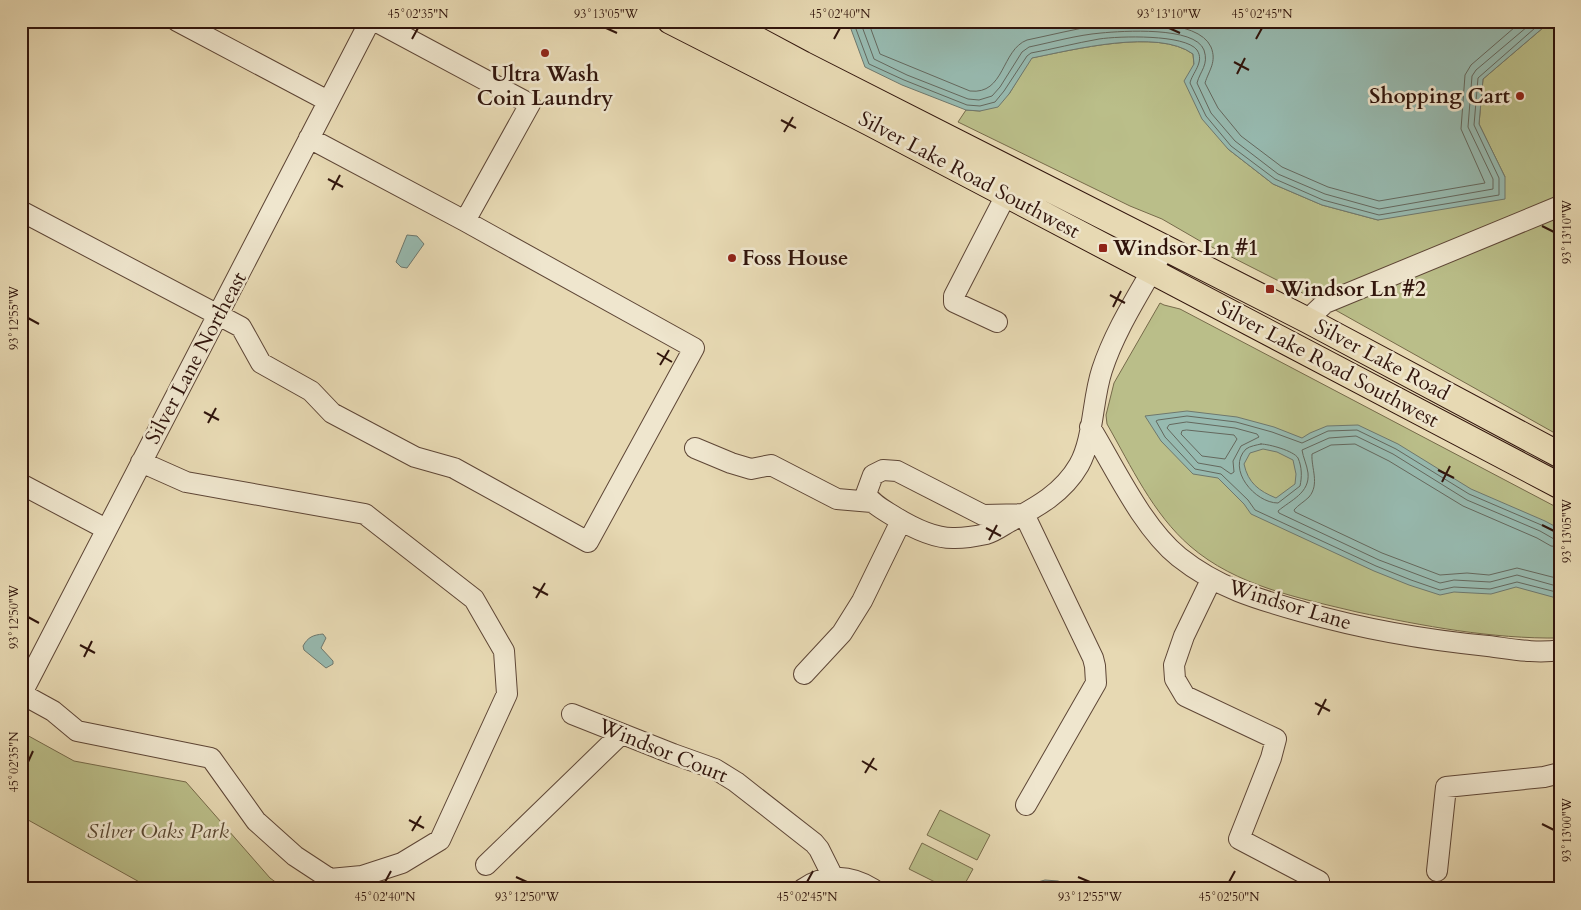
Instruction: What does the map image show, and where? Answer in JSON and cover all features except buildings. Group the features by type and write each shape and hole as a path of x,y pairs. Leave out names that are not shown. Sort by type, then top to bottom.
{"main road":[{"name":"Silver Lake Road Southwest","path":"670,21 837,106 1560,486"},
{"name":"Silver Lake Road","path":"723,21 803,64 1165,246 1560,455"}],"street":[{"path":"177,21 328,101"},
{"name":"Silver Lane Northeast","path":"22,694 370,21"},
{"path":"374,21 530,104 465,221"},
{"path":"21,211 241,327 261,364 310,391 332,413 415,457 454,468 588,542 694,348 465,221 310,138"},
{"path":"997,322 954,302 954,296 1006,195"},
{"path":"1307,320 1325,303 1560,206"},
{"path":"1024,514 983,515 897,471 882,470 873,475 866,494 872,502 901,520 935,536 955,538 987,534 1024,514 1055,494 1069,480 1080,464 1087,446 1094,397 1102,369 1116,337 1165,246"},
{"name":"Windsor Lane","path":"1090,427 1139,509 1158,535 1178,556 1212,580 1249,596 1332,620 1402,634 1474,645 1536,651 1560,650"},
{"path":"695,448 751,469 771,465 837,499 872,502"},
{"path":"22,694 53,711 77,731 211,758 256,821 295,856 330,878 362,876 402,863 440,840 507,694 504,651 474,599 365,514 186,482 142,462"},
{"path":"21,484 106,529"},
{"path":"1024,514 1093,658 1096,675 1096,683 1026,805"},
{"path":"804,674 842,633 862,601 901,520"},
{"path":"1212,580 1184,636 1174,665 1175,679 1185,696 1276,739 1271,758 1238,839 1319,881"},
{"name":"Windsor Court","path":"572,714 715,769 736,782 814,842 833,877"},
{"path":"486,864 622,734"},
{"path":"1437,871 1446,787 1544,777 1560,773"},
{"path":"802,889 833,877 850,878 873,889"}],"green space":[{"path":"1551,21 1560,21 1560,436 1330,307 1200,241 1162,219 1130,206 958,122 966,110 980,111 1009,94 1031,58 1115,43 1159,43 1178,46 1193,54 1194,64 1228,149 1273,184 1322,205 1378,220 1505,177 1479,124 1483,79"},
{"path":"1160,303 1180,309 1560,509 1560,638 1483,634 1432,627 1291,596 1248,581 1227,571 1208,560 1190,546 1154,504 1134,473 1107,424 1106,415 1114,383"},
{"name":"Silver Oaks Park","path":"25,734 74,761 186,782 270,878 285,889 152,889 21,816 21,741"},
{"path":"940,810 990,835 977,860 927,835"},
{"path":"922,843 973,869 962,889 949,889 909,869"}],"water":[{"path":"848,21 1551,21 1483,79 1479,124 1505,177 1505,199 1378,220 1322,205 1273,184 1228,149 1202,119 1184,81 1194,64 1193,54 1178,46 1159,43 1114,43 1032,58 1009,94 998,107 980,111 966,110 902,85 865,67"},
{"path":"407,235 417,236 424,244 407,268 401,267 396,262"},
{"path":"1187,411 1237,417 1274,427 1302,438 1327,426 1358,425 1398,444 1471,489 1560,529 1560,599 1516,587 1491,594 1454,592 1440,595 1374,571 1251,514 1244,504 1218,478 1193,474 1161,441 1145,416","holes":["1263,449 1277,452 1293,460 1296,474 1295,484 1276,498 1255,486 1248,476 1244,464 1250,453"]},
{"path":"323,634 326,638 321,648 333,661 333,664 326,668 304,650 303,646 311,637"},
{"path":"1045,880 1058,881 1078,889 1023,889 1027,885"}],"place":[{"name":"Ultra Wash Coin Laundry","path":"545,53"},
{"name":"Shopping Cart","path":"1520,96"},
{"name":"Windsor Ln #1","path":"1103,248"},
{"name":"Foss House","path":"732,258"},
{"name":"Windsor Ln #2","path":"1270,289"}]}
